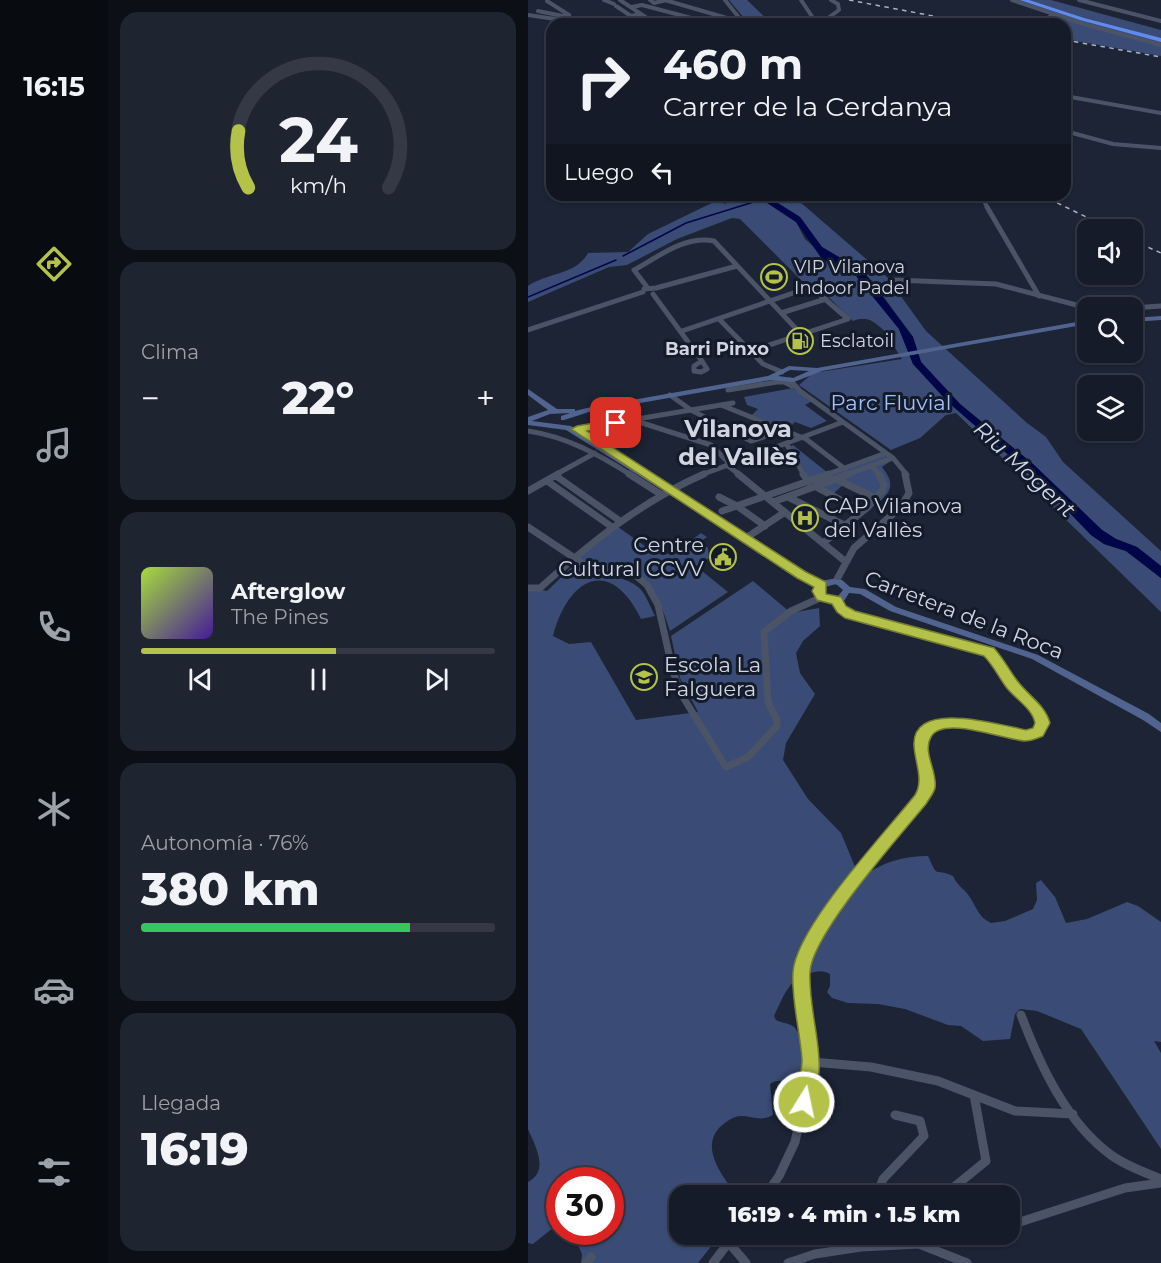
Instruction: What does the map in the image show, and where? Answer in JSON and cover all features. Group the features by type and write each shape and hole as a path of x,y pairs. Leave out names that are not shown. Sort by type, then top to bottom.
{"highway":[{"path":"1023,0 1092,22 1161,40"},
{"path":"1038,0 1161,35"}],"street":[{"path":"604,0 634,18"},
{"path":"620,0 647,18"},
{"path":"650,0 654,3 665,0 724,18"},
{"path":"725,0 739,18"},
{"path":"801,0 815,18"},
{"path":"828,18 839,8 838,4 831,0"},
{"path":"1012,0 1067,18"},
{"path":"1079,0 1161,21"},
{"path":"547,1 571,16"},
{"path":"632,8 642,5 691,18"},
{"path":"545,16 538,11 579,18"},
{"path":"631,16 641,14"},
{"path":"1048,18 1053,14"},
{"path":"528,15 555,18"},
{"path":"1071,19 1161,45"},
{"path":"1071,97 1161,113"},
{"path":"1071,133 1113,144 1161,148"},
{"path":"984,201 1039,296"},
{"path":"645,290 634,270 698,238 714,241 801,334"},
{"path":"528,330 645,290 655,291 737,266"},
{"path":"894,280 996,284 1077,305"},
{"path":"682,331 811,287 848,320 752,351"},
{"path":"655,291 702,361"},
{"path":"781,313 826,299"},
{"path":"1143,307 1150,307 1161,312"},
{"path":"1143,319 1150,319 1161,312"},
{"path":"719,318 770,367 800,380 843,422 892,458 907,476 909,494 901,507 854,548 836,581"},
{"path":"528,422 670,395 777,382 789,383 820,369 1077,324"},
{"path":"752,381 769,374 770,367"},
{"path":"726,388 786,375 800,380"},
{"path":"726,388 737,411"},
{"path":"530,393 577,429 642,473 666,493"},
{"path":"530,393 540,407 542,418 553,425 568,428 642,473"},
{"path":"670,395 691,410 751,441 785,430"},
{"path":"577,429 733,403"},
{"path":"721,405 806,439 845,469"},
{"path":"553,425 560,415"},
{"path":"634,420 711,444 730,466 846,561"},
{"path":"528,588 540,588 612,527 666,493 730,466 806,439 843,422"},
{"path":"528,431 581,444 746,538 821,585 836,581 843,584 847,590 844,596 836,600 822,597 797,606 764,632 768,702 777,720 777,726 736,766 726,767 683,697 673,672 658,605 646,585 633,573 585,565 528,527"},
{"path":"787,445 808,482"},
{"path":"528,491 595,453"},
{"path":"770,500 808,482 886,453"},
{"path":"722,511 737,506 789,497 892,458"},
{"path":"823,543 877,499 882,491 883,482 871,466"},
{"path":"556,476 620,521"},
{"path":"836,479 877,499"},
{"path":"546,481 612,527"},
{"path":"816,487 862,511"},
{"path":"718,497 737,506 765,526"},
{"path":"789,497 844,525"},
{"path":"746,538 785,512"},
{"path":"821,585 819,591 822,597"},
{"name":"Carretera de la Roca","path":"847,590 862,591 893,609 1035,657 1161,728"},
{"path":"773,1185 795,1142 812,1062 802,973 805,953 840,899 921,800 928,787 921,743 925,732 933,725 945,723 970,724 1026,735 1038,732 1043,723 1040,714 1012,684 997,660 989,652 850,615 836,600"},
{"path":"1021,1016 1031,1044 1073,1114 1100,1147 1161,1181"},
{"path":"812,1062 871,1067 938,1081 1015,1111 1073,1114"},
{"path":"957,1185 986,1161 974,1095"},
{"path":"881,1185 883,1179 924,1136 920,1121 895,1115"},
{"path":"1020,1222 1125,1188 1161,1181"},
{"path":"713,1263 727,1245"},
{"path":"736,1245 746,1263"},
{"path":"788,1263 815,1254 876,1245"},
{"path":"932,1245 967,1263"}],"green space":[{"path":"729,0 747,0 766,18 744,18"},
{"path":"1014,0 1051,0 1161,30 1161,56 1071,40 1071,18 1052,18 1056,15"},
{"name":"Parc Fluvial","path":"716,201 722,201 724,204 734,201 764,201 796,222 805,239 838,268 856,275 899,329 913,364 948,402 1044,486 1091,535 1104,544 1126,551 1161,578 1161,612 956,413 946,415 920,438 891,450 799,385 813,373 902,359 895,348 893,337 870,320 853,321 814,283 806,285 740,219 732,218 677,239 627,265 609,267 528,302 528,286 577,265 588,253 628,252 648,234"},
{"path":"775,201 799,201 887,277 926,331 1027,423 1046,437 1063,462 1161,551 1161,566 1137,547 1116,539 1102,530 1033,464 960,404 921,362 913,337 872,281 858,268 822,247 800,217"},
{"path":"793,388 812,401 805,405 827,421 811,428 795,422 788,429 752,415 758,409 747,405 744,397"},
{"path":"793,445 828,473 810,480 790,446"},
{"path":"886,453 892,460 882,467 889,477 890,486 887,494 879,502 844,484 832,495 808,482"},
{"path":"614,524 646,547 672,555 701,533 707,537 700,542 708,548 709,558 697,567 728,592 670,631 661,605 636,573 588,565 577,559"},
{"path":"574,565 633,583 643,593 655,616 641,619 629,599 616,586 603,581 591,582 579,588 569,600 553,636 569,644 591,642 636,720 698,712 680,678 671,636 753,581 791,613 819,608 820,626 803,641 796,653 800,673 815,694 786,743 783,760 808,799 841,833 856,869 868,873 896,860 928,856 935,871 953,876 980,914 991,923 1005,921 1033,909 1037,900 1036,883 1041,880 1055,897 1066,923 1087,919 1127,902 1138,906 1161,922 1161,1042 1154,1041 1161,1053 1161,1149 1081,1029 1037,1011 1020,1009 1015,1014 1010,1039 983,1041 961,1026 948,1025 905,1009 878,1004 848,1003 832,998 827,992 830,986 830,974 818,971 803,975 792,984 774,1016 776,1020 792,1026 800,1038 803,1053 801,1080 797,1082 778,1081 770,1084 773,1115 761,1118 734,1117 720,1127 714,1136 712,1144 716,1163 729,1185 669,1185 669,1245 712,1245 698,1263 581,1263 582,1254 578,1245 624,1245 624,1167 546,1167 546,1234 533,1244 528,1243 528,1182 535,1177 540,1164 528,1129 528,587 547,591"}],"water":[{"name":"Riu Mogent","path":"764,201 775,201 800,217 822,247 864,272 913,337 921,362 960,404 1033,464 1102,530 1116,539 1137,547 1161,566 1161,578 1126,551 1104,544 1091,535 1044,486 948,402 913,364 899,329 856,276 822,259 796,222"}],"waterway":[{"path":"623,256 686,223 757,201"},
{"path":"528,297 616,260"}],"railway":[{"path":"849,0 944,18"},
{"path":"1071,41 1161,57"},
{"path":"1053,201 1090,219"},
{"path":"1143,245 1161,253"}],"place":[{"name":"VIP Vilanova Indoor Padel","path":"774,277"},
{"name":"Esclatoil","path":"800,341"},
{"name":"CAP Vilanova del Vallès","path":"805,518"},
{"name":"Centre Cultural CCVV","path":"723,557"},
{"name":"Escola La Falguera","path":"644,677"}],"district":[{"name":"Barri Pinxo","path":"717,349"},
{"name":"Vilanova del Vallès","path":"738,443"}],"route":[{"path":"616,423 577,429 801,575 821,585 819,594 827,600 836,600 838,606 850,615 989,652 997,660 1012,684 1040,714 1043,723 1038,732 1026,735 970,724 945,723 933,725 925,732 921,743 928,787 921,800 840,899 805,953 802,973 812,1062 804,1102"}]}
